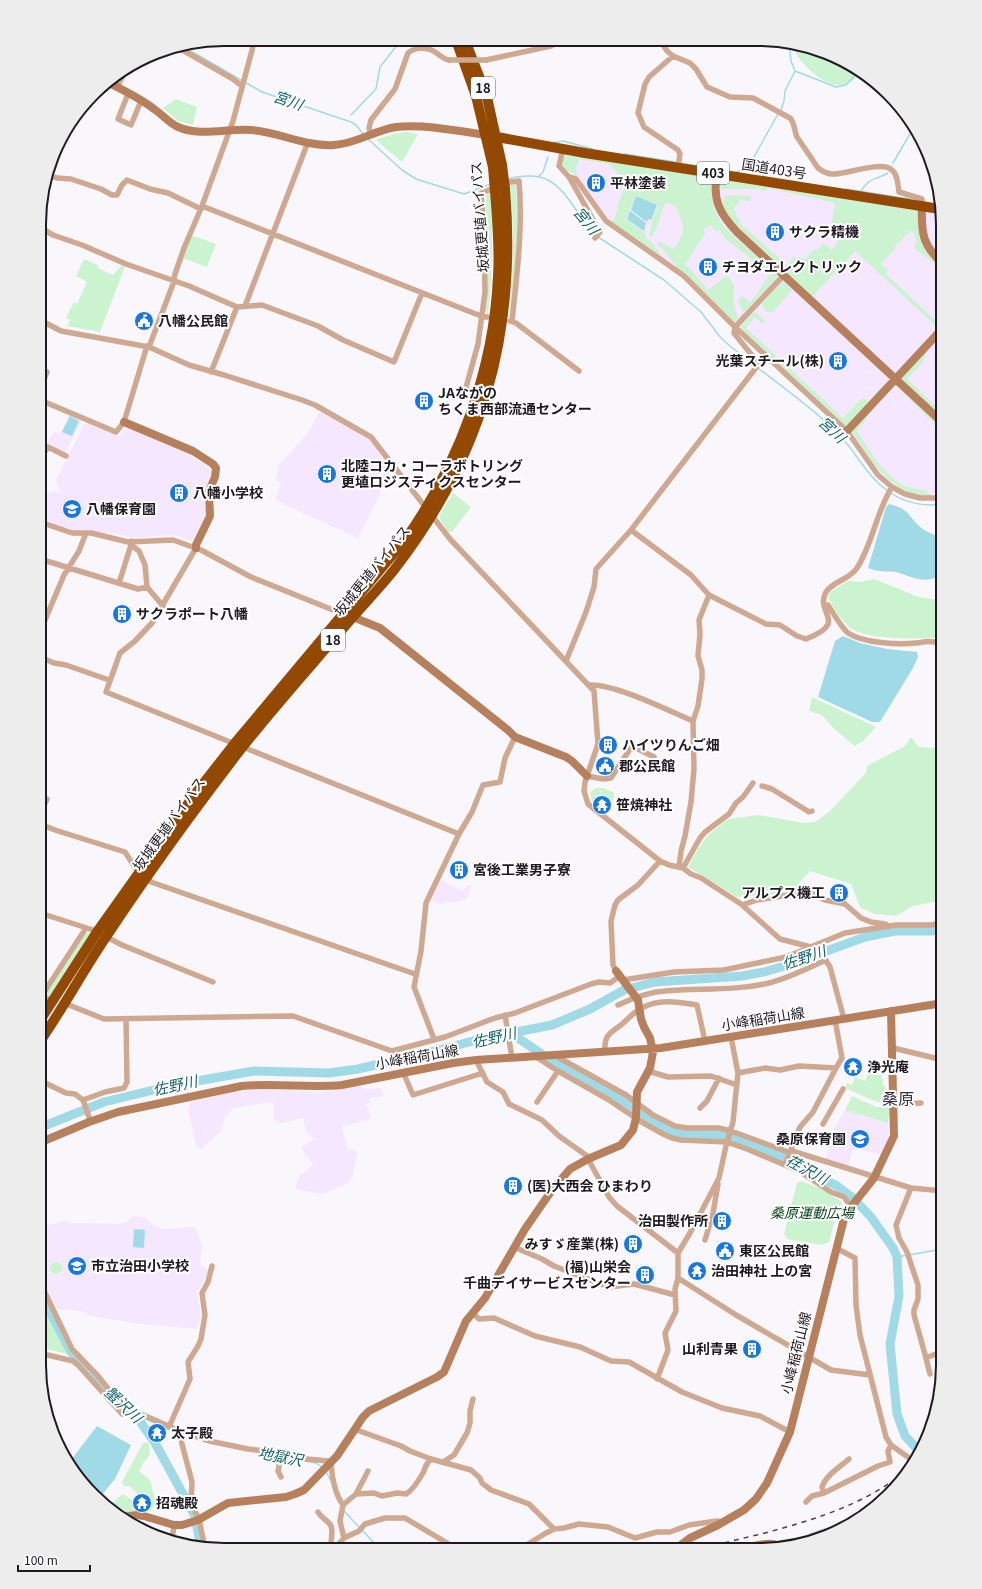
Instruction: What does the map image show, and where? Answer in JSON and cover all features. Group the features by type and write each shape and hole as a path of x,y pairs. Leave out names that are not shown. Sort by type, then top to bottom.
{"highway":[{"name":"坂城更埴バイパス","path":"458,46 491,136"},
{"name":"坂城更埴バイパス","path":"46,1012 96,932 142,875 239,745 348,616 405,540 429,512 472,410 485,365 494,320 498,276 500,190 498,166 491,136 487,98 467,46"},
{"name":"国道403号","path":"491,136 563,149 678,164 717,174 922,203 935,207"},
{"name":"坂城更埴バイパス","path":"46,1032 106,937 142,875"}],"main road":[{"path":"113,85 155,109 171,123 188,130 262,131 308,142 334,145 396,127 410,127 491,136"},
{"path":"717,174 715,184 716,202 724,219 936,417"},
{"path":"922,203 922,228 924,238 936,257"},
{"path":"847,431 936,335"},
{"path":"124,422 193,451 213,464 216,468 215,477 209,492 210,516 196,545 196,548"},
{"path":"348,616 380,628 515,737 566,757 587,776"},
{"path":"130,1516 144,1516 174,1525 182,1525 197,1520 228,1503 286,1497 296,1494 304,1490 338,1456 354,1429 369,1411 437,1377 444,1372 463,1326 486,1298 514,1247 539,1207 562,1177 570,1169 589,1158 621,1145 633,1130 636,1116 637,1092 652,1062 652,1048 650,1038 642,1023 640,1008 636,996 621,977"},
{"path":"891,1011 936,1004"},
{"name":"小峰稲荷山線","path":"46,1140 89,1120 128,1109 242,1086 262,1084 342,1085 403,1072 476,1060 652,1048 731,1037 891,1011 894,1136 874,1178 860,1198 852,1206 844,1219 790,1432 767,1483 756,1499 744,1510 690,1538 684,1543"}],"street":[{"path":"46,403 116,432 124,422 148,347 173,281 186,241 202,207 230,130 253,46"},
{"path":"368,136 371,120 395,89 408,53 412,49 428,49 435,52 445,60 486,60 551,46"},
{"path":"664,46 673,56 690,63 696,69 707,87 730,97 753,98 793,120 794,132 818,168 822,171 834,175 846,171 885,166 891,169 894,173 899,192 922,203"},
{"path":"183,51 242,85"},
{"path":"673,56 649,77 642,91 638,113 644,127 678,150 680,154 678,164"},
{"path":"116,87 120,80"},
{"path":"128,94 118,120 131,125 141,101"},
{"path":"245,306 274,234 308,142"},
{"path":"563,149 559,166 570,177 598,227 600,232 597,236"},
{"path":"52,176 71,179 100,189 112,195 117,195 122,185 127,180 150,189 168,193 481,316 487,317"},
{"path":"570,177 576,179 606,221 684,276 735,327 847,431 889,490 920,498 936,498"},
{"path":"465,391 478,344 485,292 484,222 481,193 518,180 520,243 511,321 579,371"},
{"path":"46,231 126,264 193,288 237,307 262,306 318,326 343,340 394,362 422,293"},
{"path":"566,661 588,606 594,587 596,569 631,530 756,367 758,363 734,333 735,327 784,275"},
{"path":"211,372 237,307"},
{"path":"46,324 61,331 148,347 189,365 302,400 315,405 366,433 373,439 450,539 594,691 598,744 587,776 584,791 588,804 660,861 669,865 681,867 742,905 780,939 812,948 826,959 830,967 844,1019"},
{"path":"46,450 48,447 66,456"},
{"path":"631,530 691,575 709,595 766,624 780,625 797,636 806,639 826,628 829,619 824,604 824,596 831,586 851,575 856,568 867,550 889,490"},
{"path":"46,524 72,532 86,532 131,543 173,540 196,548 251,577 348,616"},
{"path":"46,611 64,575 79,551 86,532"},
{"path":"119,583 131,543"},
{"path":"131,543 139,551 145,565 147,587 163,606"},
{"path":"196,548 163,606 146,630 120,654 109,680 106,692 459,834"},
{"path":"46,561 138,589 147,587"},
{"path":"681,867 681,851 691,807 693,788 693,721 698,706 702,679 702,670 698,656 700,634 699,620 709,595"},
{"path":"824,604 828,605 845,630 855,636 892,643 916,644 926,640 934,642"},
{"path":"46,660 109,680"},
{"path":"589,685 609,688 630,695 693,721"},
{"path":"434,1039 414,987 415,974 421,951 426,903 459,834 472,812 483,786 500,782 505,758 515,737"},
{"path":"587,776 603,779 612,778 632,746 654,757"},
{"path":"681,867 705,832 729,814 753,783"},
{"path":"762,786 772,789 809,812 812,811"},
{"path":"46,826 125,852 142,875 151,882 415,974"},
{"path":"621,977 613,965 611,921 615,905 618,900 638,885 660,861"},
{"path":"742,905 757,900 809,892 825,900 845,904 861,918 888,926"},
{"path":"46,915 96,932 122,945 213,982"},
{"path":"69,1005 104,1019 293,1016 392,1051 445,1037 599,982 610,983 621,977 674,972 724,970 786,957 812,948 845,933 888,926 936,924"},
{"path":"46,989 86,928"},
{"path":"618,1005 636,996 664,991 731,988 769,983 809,968 826,959"},
{"path":"605,1052 604,1042 608,1033 640,1008 666,1002 697,1005 705,1041"},
{"path":"505,1015 512,1058"},
{"path":"83,1101 105,1092 124,1088 127,1082 126,1019"},
{"path":"786,1165 800,1127 813,1112 842,1058 835,1020"},
{"path":"705,1240 713,1213 728,1141 737,1085 738,1073 731,1037"},
{"path":"893,1048 936,1058"},
{"path":"555,1055 626,1095 653,1115 675,1126 687,1128 719,1128 788,1152 874,1178 911,1188 936,1190"},
{"path":"537,1057 558,1071 672,1138 728,1141 786,1165 809,1177 831,1192 844,1197 852,1206"},
{"path":"476,1060 487,1082 502,1092 509,1104 542,1120 559,1136 589,1158 609,1197 617,1206 678,1253"},
{"path":"738,1073 765,1068 780,1070 799,1066 836,1068"},
{"path":"537,1102 558,1071"},
{"path":"648,1071 668,1078 686,1078 706,1075 737,1085"},
{"path":"403,1072 413,1095 483,1073"},
{"path":"700,1108 707,1101 719,1078"},
{"path":"46,1083 66,1093 75,1094 83,1101 89,1120"},
{"path":"823,1124 843,1089"},
{"path":"893,1105 921,1103"},
{"path":"657,1379 668,1350 665,1333 676,1310 674,1295 678,1278 678,1253 720,1178"},
{"path":"911,1188 896,1225 899,1238 908,1252 918,1285 919,1295 914,1310 914,1315 930,1374"},
{"path":"514,1247 554,1266 609,1287 634,1284 674,1295"},
{"path":"836,1248 856,1258 856,1305 860,1335 886,1437 891,1445 909,1458"},
{"path":"169,1427 190,1379 188,1362 201,1339 205,1316 202,1293 208,1282 212,1266"},
{"path":"678,1278 699,1293 834,1371 870,1375"},
{"path":"46,1295 72,1349 98,1376 114,1396 134,1411 180,1433 209,1441 248,1449 287,1454 295,1457 328,1461 327,1468 332,1474 342,1508 340,1521 344,1538"},
{"path":"473,1313 479,1319 494,1318 535,1336 585,1349 611,1361 629,1362 657,1379 707,1402 722,1408 768,1419 790,1432"},
{"path":"926,1358 936,1354"},
{"path":"46,1355 73,1361 122,1414"},
{"path":"443,1462 454,1455 467,1433 470,1423 470,1411 473,1398"},
{"path":"354,1429 401,1446 431,1459 471,1470 480,1478 482,1483 491,1490 529,1504 554,1529"},
{"path":"180,1433 192,1482 191,1504 203,1541"},
{"path":"806,1502 812,1496 824,1493 878,1466 890,1462 888,1451 891,1445"},
{"path":"281,1477 278,1471 280,1461 285,1458 287,1454"},
{"path":"356,1494 374,1493 382,1496 397,1493 406,1494 410,1492 424,1472 426,1463 431,1459"},
{"path":"824,1493 822,1487 823,1484 849,1459"},
{"path":"342,1508 356,1494 368,1471"},
{"path":"318,1512 331,1527 331,1543"},
{"path":"339,1543 344,1538 361,1529 366,1524 385,1518 405,1518 447,1543"},
{"path":"530,1543 554,1529 584,1524 608,1527 620,1531 630,1537 639,1538 657,1532 670,1532 690,1525 717,1521 723,1522"},
{"path":"173,1536 174,1525"}],"shaded area":[{"path":"565,155 936,213 936,497 912,493 879,471 852,432 733,322 685,275 608,220 574,173 567,171 562,161"},
{"path":"320,411 372,441 393,468 358,538 277,501 276,498 281,482 276,480 278,466 308,433"},
{"path":"70,413 83,418 65,454 47,443 54,431 59,434 62,431"},
{"path":"88,420 119,436 128,427 191,455 198,461 208,466 211,473 205,492 206,513 194,539 191,541 175,535 136,538 107,532 106,534 88,530 71,530 46,521 46,495 54,491 60,493 61,490 59,489 56,480 86,421"},
{"path":"441,880 462,891 468,885 472,885 467,897 463,901 440,904 431,900"},
{"path":"363,1087 364,1089 381,1088 384,1096 369,1098 370,1103 366,1104 372,1118 342,1127 348,1150 357,1151 353,1175 348,1183 323,1194 295,1189 299,1176 313,1165 301,1148 314,1139 306,1132 303,1118 282,1123 274,1120 273,1102 233,1108 225,1118 221,1131 201,1149 196,1146 188,1109 190,1109 190,1102 235,1092 253,1090 270,1089 319,1093"},
{"name":"桑原保育園","path":"845,1110 888,1123 889,1136 882,1155 853,1148 848,1167 825,1159 833,1140 829,1138"},
{"path":"133,1216 145,1217 150,1223 159,1228 171,1229 193,1227 196,1229 203,1247 200,1259 201,1266 208,1270 204,1281 197,1292 201,1316 197,1329 132,1323 92,1316 80,1311 57,1309 46,1288 46,1226 67,1220 69,1223 122,1224"}],"green space":[{"path":"794,50 815,55 837,64 857,76 854,80 844,85 829,83 812,72"},
{"path":"176,99 197,107 193,125 178,121 163,108"},
{"path":"406,132 418,134 402,162 377,141 377,139"},
{"path":"565,155 708,177 711,180 712,200 718,218 726,229 777,275 776,278 746,311 743,311 739,303 739,299 743,296 750,303 770,274 726,239 719,230 716,231 710,225 703,230 705,233 685,265 708,290 727,275 734,284 734,305 738,319 733,322 686,274 677,269 672,260 657,243 659,241 674,249 683,232 682,223 675,205 665,203 652,237 649,236 652,221 658,205 636,196 626,219 645,233 645,237 653,244 665,261 610,221 614,220 627,180 624,176 618,174 609,164 579,159 576,169 577,175 575,176 562,166"},
{"path":"723,180 919,211 918,225 936,257 936,265 915,249 914,245 917,242 912,230 895,246 896,248 881,263 888,270 886,274 936,321 936,326 855,251 812,297 732,221 727,215 723,201 727,195 750,196 751,200 741,199 733,209 736,212 735,215 740,220 740,223 787,265 794,256 797,259 799,257 805,259 814,249 817,250 824,243 831,250 839,242 830,233 835,203 768,188 765,191 758,189 723,189 718,186 719,181"},
{"path":"510,184 516,185 518,243 509,318 513,251 513,218"},
{"path":"490,191 492,253 488,315 485,311 487,278 486,195"},
{"path":"191,235 216,244 207,267 182,258"},
{"path":"84,259 98,265 98,268 113,275 122,265 125,266 100,332 67,326 70,320 66,318 74,302 77,304 87,282 76,276"},
{"path":"781,282 784,282 792,290 773,312 767,312 762,307 762,303"},
{"path":"754,312 756,312 765,321 763,324 755,317 746,328 843,418 862,398 867,400 867,404 847,425 844,425 741,329 741,326"},
{"path":"924,352 926,354 923,362 907,379 936,406 936,412 901,380 901,377"},
{"path":"894,384 897,384 936,420 936,426 896,385 880,401"},
{"path":"872,407 874,409 857,431 866,446 876,460 894,479 905,486 926,491 932,497 917,495 894,484 876,466 852,432 852,430"},
{"path":"453,493 471,507 452,532 448,532 440,519 440,515"},
{"path":"874,579 919,597 936,600 936,637 880,637 857,632 849,627 834,609 828,597 830,592 848,581 859,582"},
{"path":"812,697 876,727 864,740 855,746 833,728 822,715 809,711"},
{"path":"911,737 919,747 936,748 936,901 913,906 896,916 874,914 860,907 851,884 810,871 790,893 737,897 688,867 698,849 709,834 728,819 759,815 804,823 815,822 829,812 866,773 867,766 905,746"},
{"path":"596,788 604,788 614,793 614,798 604,814 596,807 591,799 590,792"},
{"path":"88,932 92,934 50,997 47,996 47,992 85,934"},
{"path":"870,1068 876,1072 876,1074 882,1076 881,1078 883,1079 883,1085 886,1086 879,1103 845,1088 847,1083 852,1085 855,1077 865,1081"},
{"path":"852,1096 877,1107 890,1108 888,1123 845,1110"},
{"name":"桑原運動広場","path":"801,1181 820,1188 842,1203 836,1216 829,1242 822,1245 787,1239 784,1234 797,1183"},
{"path":"54,1262 58,1262 62,1268 58,1274 54,1274 50,1270 50,1266"},
{"path":"48,1314 71,1355 46,1349 46,1315"},
{"path":"143,1443 149,1443 150,1455 143,1463 139,1471 150,1480 156,1503 150,1511 125,1513 112,1503 123,1494 136,1503 141,1497 129,1486 124,1486 122,1482"},
{"path":"830,1528 804,1537 815,1531"}],"water":[{"path":"636,196 657,205 651,220 648,219 647,222 631,210"},
{"path":"630,211 646,223 644,231 627,219"},
{"path":"70,416 79,421 72,436 62,432"},
{"path":"889,504 904,510 921,528 936,536 936,577 925,580 896,572 878,571 868,568 886,507"},
{"path":"843,636 860,643 887,649 917,652 918,657 913,668 880,722 872,722 818,697 835,641"},
{"path":"134,1229 145,1230 144,1248 133,1247"},
{"path":"97,1426 131,1445 115,1479 102,1495 90,1482 72,1458"}],"waterway":[{"path":"351,115 376,89 380,67 396,46"},
{"name":"宮川","path":"188,49 262,92 351,122 356,125 364,135"},
{"path":"790,49 791,61 795,71"},
{"path":"781,110 785,91 795,71 836,87 846,85 855,75"},
{"path":"747,168 751,165 778,114"},
{"path":"893,163 911,133"},
{"name":"宮川","path":"368,139 402,170 416,179 464,194 491,184"},
{"path":"552,143 563,141 593,149"},
{"path":"625,154 676,162"},
{"path":"539,176 543,172 548,157"},
{"path":"680,163 698,166"},
{"path":"735,172 751,168 764,176"},
{"path":"861,191 871,180 888,173"},
{"name":"宮川","path":"508,179 526,176 540,177 552,182 569,199 585,222 596,234"},
{"path":"846,189 910,199"},
{"name":"宮川","path":"598,237 664,280 701,312 721,338 755,365"},
{"name":"宮川","path":"758,368 808,406 836,431 873,478 888,491"},
{"name":"宮川","path":"891,493 909,502 936,505"},
{"name":"佐野川","path":"46,1125 104,1102 174,1085 254,1071 329,1073 358,1069 480,1039 552,1025 590,1009 624,990 655,982 742,976 764,972 788,965 865,937 895,931 936,930"},
{"name":"荏沢川","path":"512,1034 549,1059 631,1106 656,1124 681,1134 724,1135 734,1137 784,1158 837,1186 853,1198 871,1217 893,1248 897,1257 899,1296 890,1344 897,1414 905,1436 916,1448"},
{"path":"897,1257 936,1250"},
{"name":"蟹沢川","path":"46,1304 71,1352 118,1402"},
{"name":"蟹沢川","path":"128,1409 139,1416 141,1423 154,1441 195,1516 200,1541"},
{"name":"地獄沢","path":"139,1416 168,1429"},
{"name":"地獄沢","path":"305,1461 316,1463 322,1467"},
{"name":"地獄沢","path":"326,1472 331,1481"},
{"name":"地獄沢","path":"344,1511 359,1527"},
{"name":"地獄沢","path":"362,1530 374,1543"}],"railway":[{"path":"724,1543 801,1523 858,1501 893,1481"}],"place":[{"name":"平林塗装","path":"596,183"},
{"name":"サクラ精機","path":"775,232"},
{"name":"チヨダエレクトリック","path":"708,267"},
{"name":"八幡公民館","path":"144,321"},
{"name":"光葉スチール(株)","path":"838,361"},
{"name":"JAながの ちくま西部流通センター","path":"424,401"},
{"name":"北陸コカ・コーラボトリング 更埴ロジスティクスセンター","path":"327,474"},
{"name":"八幡小学校","path":"179,493"},
{"name":"八幡保育園","path":"72,509"},
{"name":"サクラポート八幡","path":"122,614"},
{"name":"ハイツりんご畑","path":"608,745"},
{"name":"郡公民館","path":"605,766"},
{"name":"笹焼神社","path":"602,805"},
{"name":"宮後工業男子寮","path":"459,870"},
{"name":"アルプス機工","path":"839,893"},
{"name":"浄光庵","path":"853,1067"},
{"name":"桑原保育園","path":"860,1139"},
{"name":"(医)大西会 ひまわり","path":"513,1186"},
{"name":"治田製作所","path":"722,1221"},
{"name":"みすゞ産業(株)","path":"633,1244"},
{"name":"東区公民館","path":"725,1251"},
{"name":"市立治田小学校","path":"77,1266"},
{"name":"治田神社 上の宮","path":"697,1271"},
{"name":"(福)山栄会 千曲デイサービスセンター","path":"645,1275"},
{"name":"山利青果","path":"752,1349"},
{"name":"太子殿","path":"157,1433"},
{"name":"招魂殿","path":"142,1503"}],"district":[{"name":"桑原","path":"898,1099"}]}
